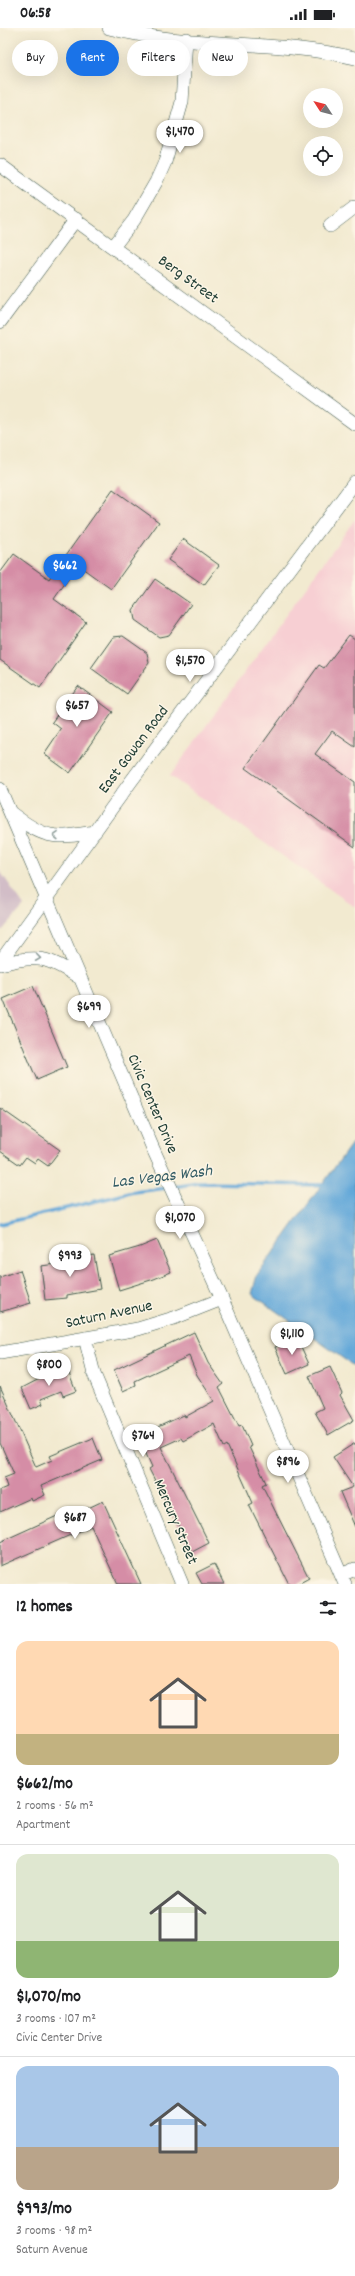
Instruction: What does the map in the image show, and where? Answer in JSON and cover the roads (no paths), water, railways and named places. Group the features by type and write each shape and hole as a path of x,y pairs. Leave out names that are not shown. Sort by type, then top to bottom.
{"street":[{"path":"109,28 186,39 324,51 355,58"},
{"path":"113,247 134,220 156,182 165,162 182,102 186,39"},
{"name":"Berg Street","path":"0,165 355,424"},
{"path":"330,226 355,207"},
{"path":"0,322 76,219"},
{"name":"East Gowan Road","path":"0,963 95,832 355,482"},
{"name":"Civic Center Drive","path":"0,790 184,1221 222,1299 343,1579"},
{"path":"11,813 40,834 54,837 95,832"},
{"path":"0,963 20,958 37,958 54,963 80,978"},
{"name":"Saturn Avenue","path":"0,1353 138,1329 174,1318 222,1299"},
{"name":"Mercury Street","path":"85,1338 94,1374 182,1584"},
{"path":"343,1579 355,1569"}],"water":[{"path":"355,1139 355,1367 252,1294 257,1275"}],"waterway":[{"name":"Las Vegas Wash","path":"173,1187 199,1183 327,1185"},
{"name":"Las Vegas Wash","path":"0,1224 134,1192 167,1188"}]}
